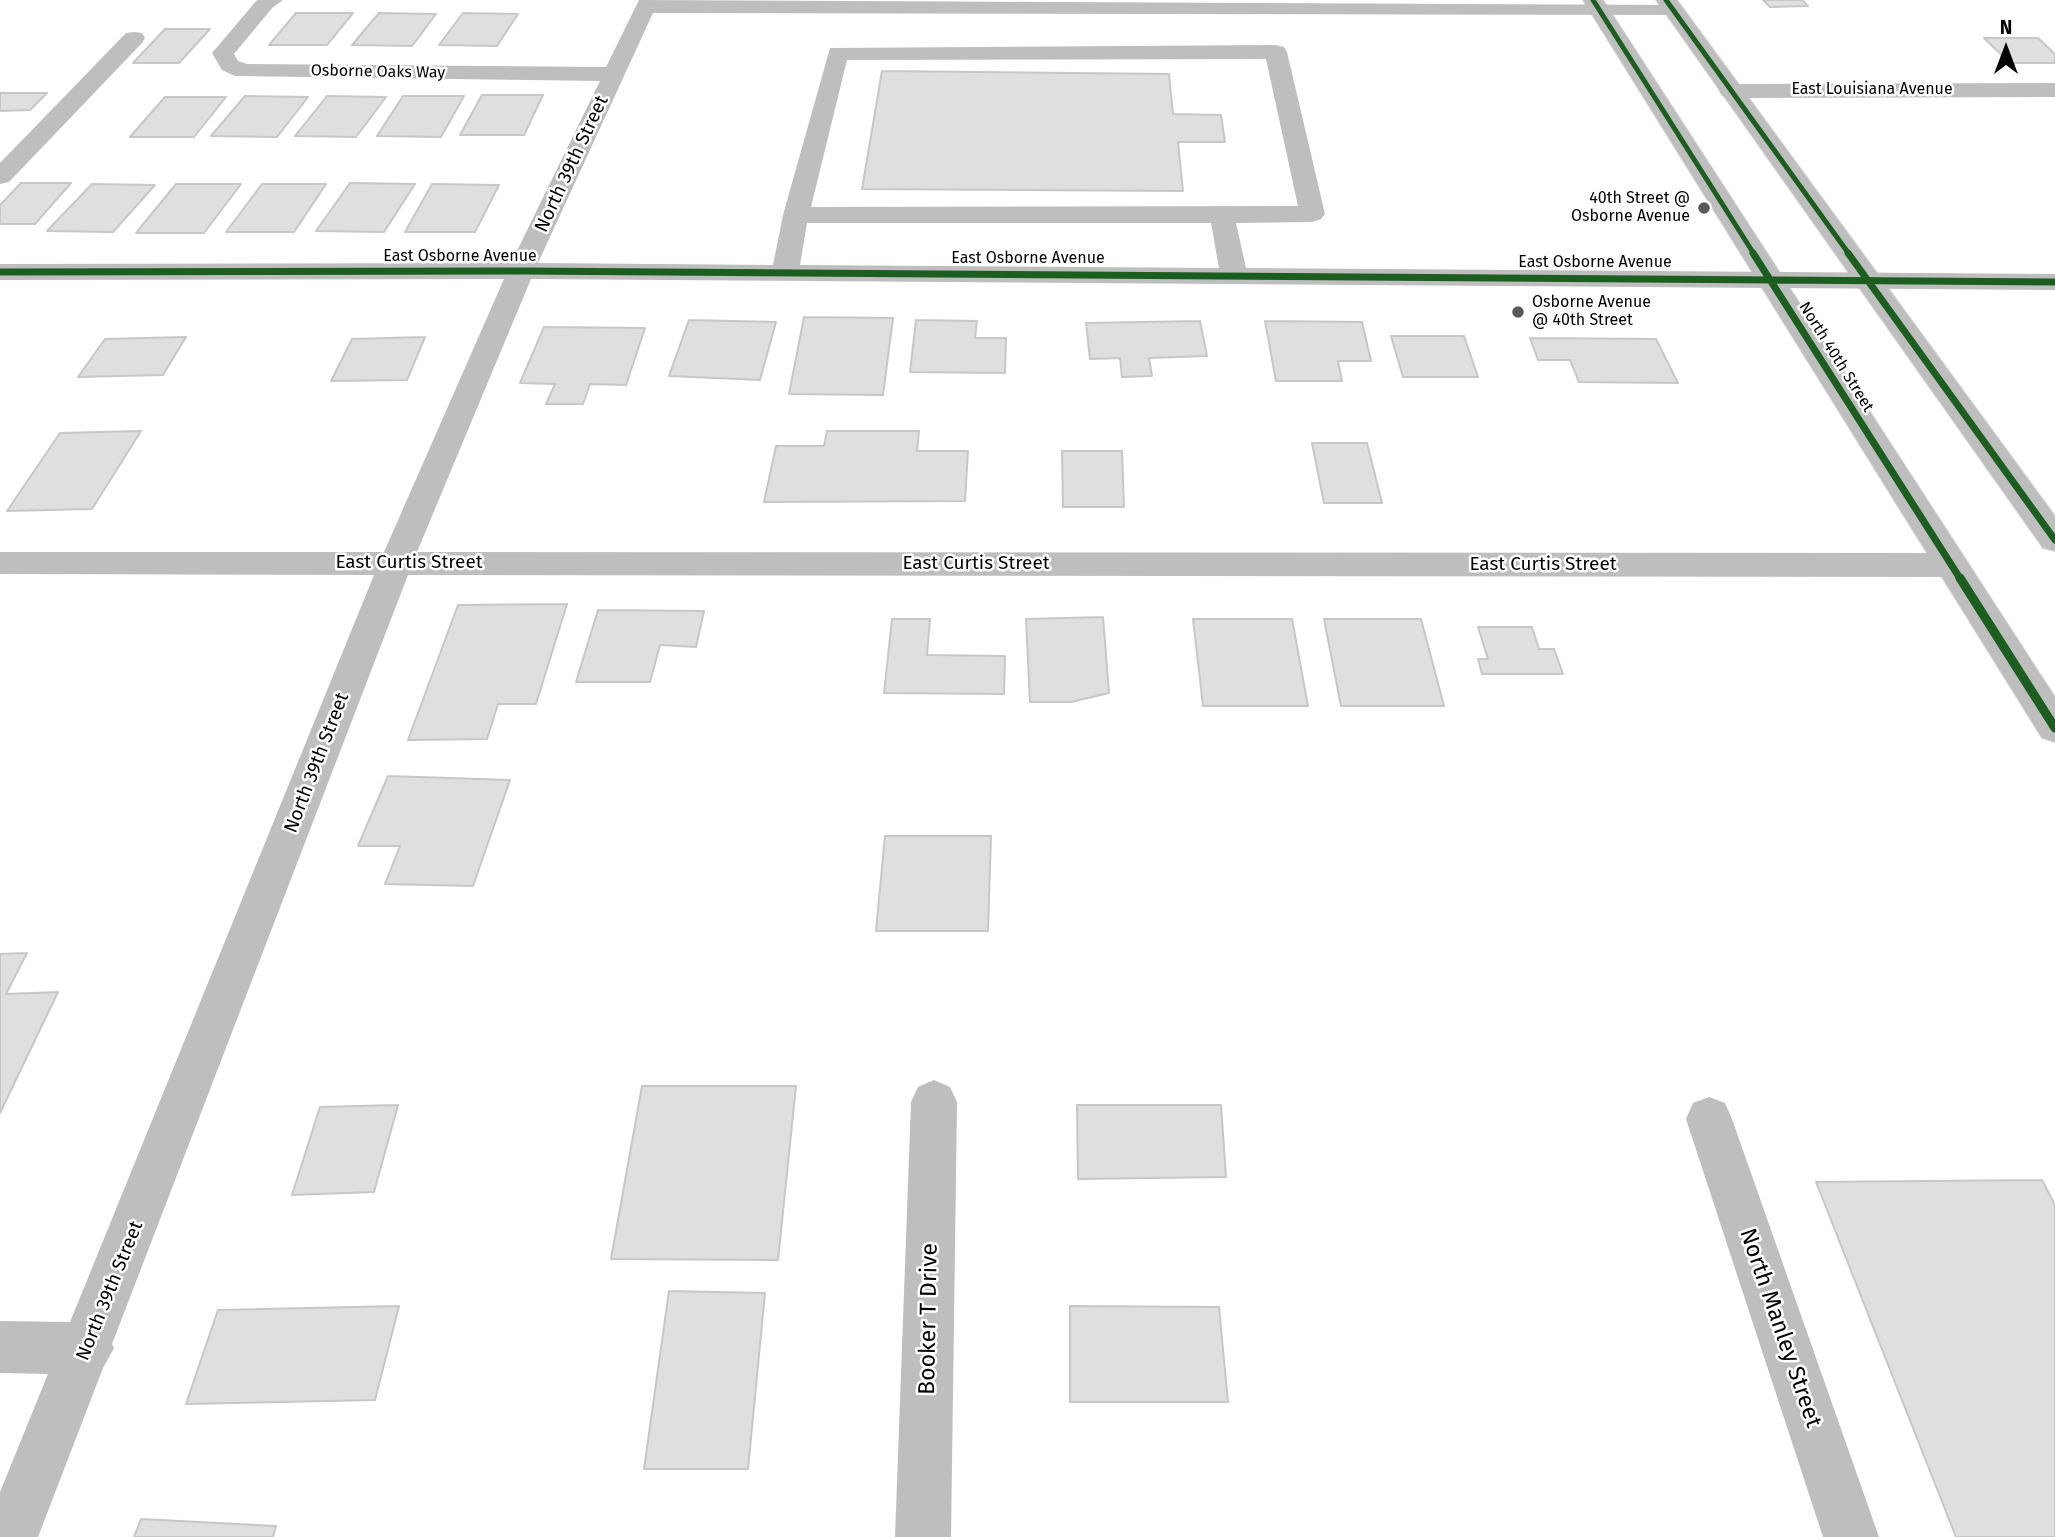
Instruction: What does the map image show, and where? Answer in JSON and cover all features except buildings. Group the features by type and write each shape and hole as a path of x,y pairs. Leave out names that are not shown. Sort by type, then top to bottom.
{"street":[{"name":"Osborne Oaks Way","path":"274,0 266,3 223,53 230,65 243,71 615,74"},
{"name":"North 39th Street","path":"10,1537 88,1348 396,563 521,271 648,4"},
{"path":"648,4 1670,5 2055,540"},
{"name":"North 40th Street","path":"1596,5 2055,728"},
{"path":"0,177 134,38"},
{"path":"785,272 796,215 838,53 1276,52 1312,214 796,215"},
{"name":"East Louisiana Avenue","path":"1730,91 2055,90"},
{"path":"1223,215 1234,274"},
{"name":"East Osborne Avenue","path":"0,272 1234,274 2055,282"},
{"name":"East Curtis Street","path":"0,563 1951,565"},
{"name":"Booker T Drive","path":"923,1537 934,1102"},
{"name":"North Manley Street","path":"1710,1119 1851,1537"},
{"path":"0,1347 88,1348"}],"cycle path":[{"path":"1593,0 2055,728"},
{"path":"1666,0 2055,540"},
{"path":"0,272 521,271 2055,282"}],"place":[{"name":"40th Street @ Osborne Avenue","path":"1704,208"},
{"name":"Osborne Avenue @ 40th Street","path":"1518,312"}]}
